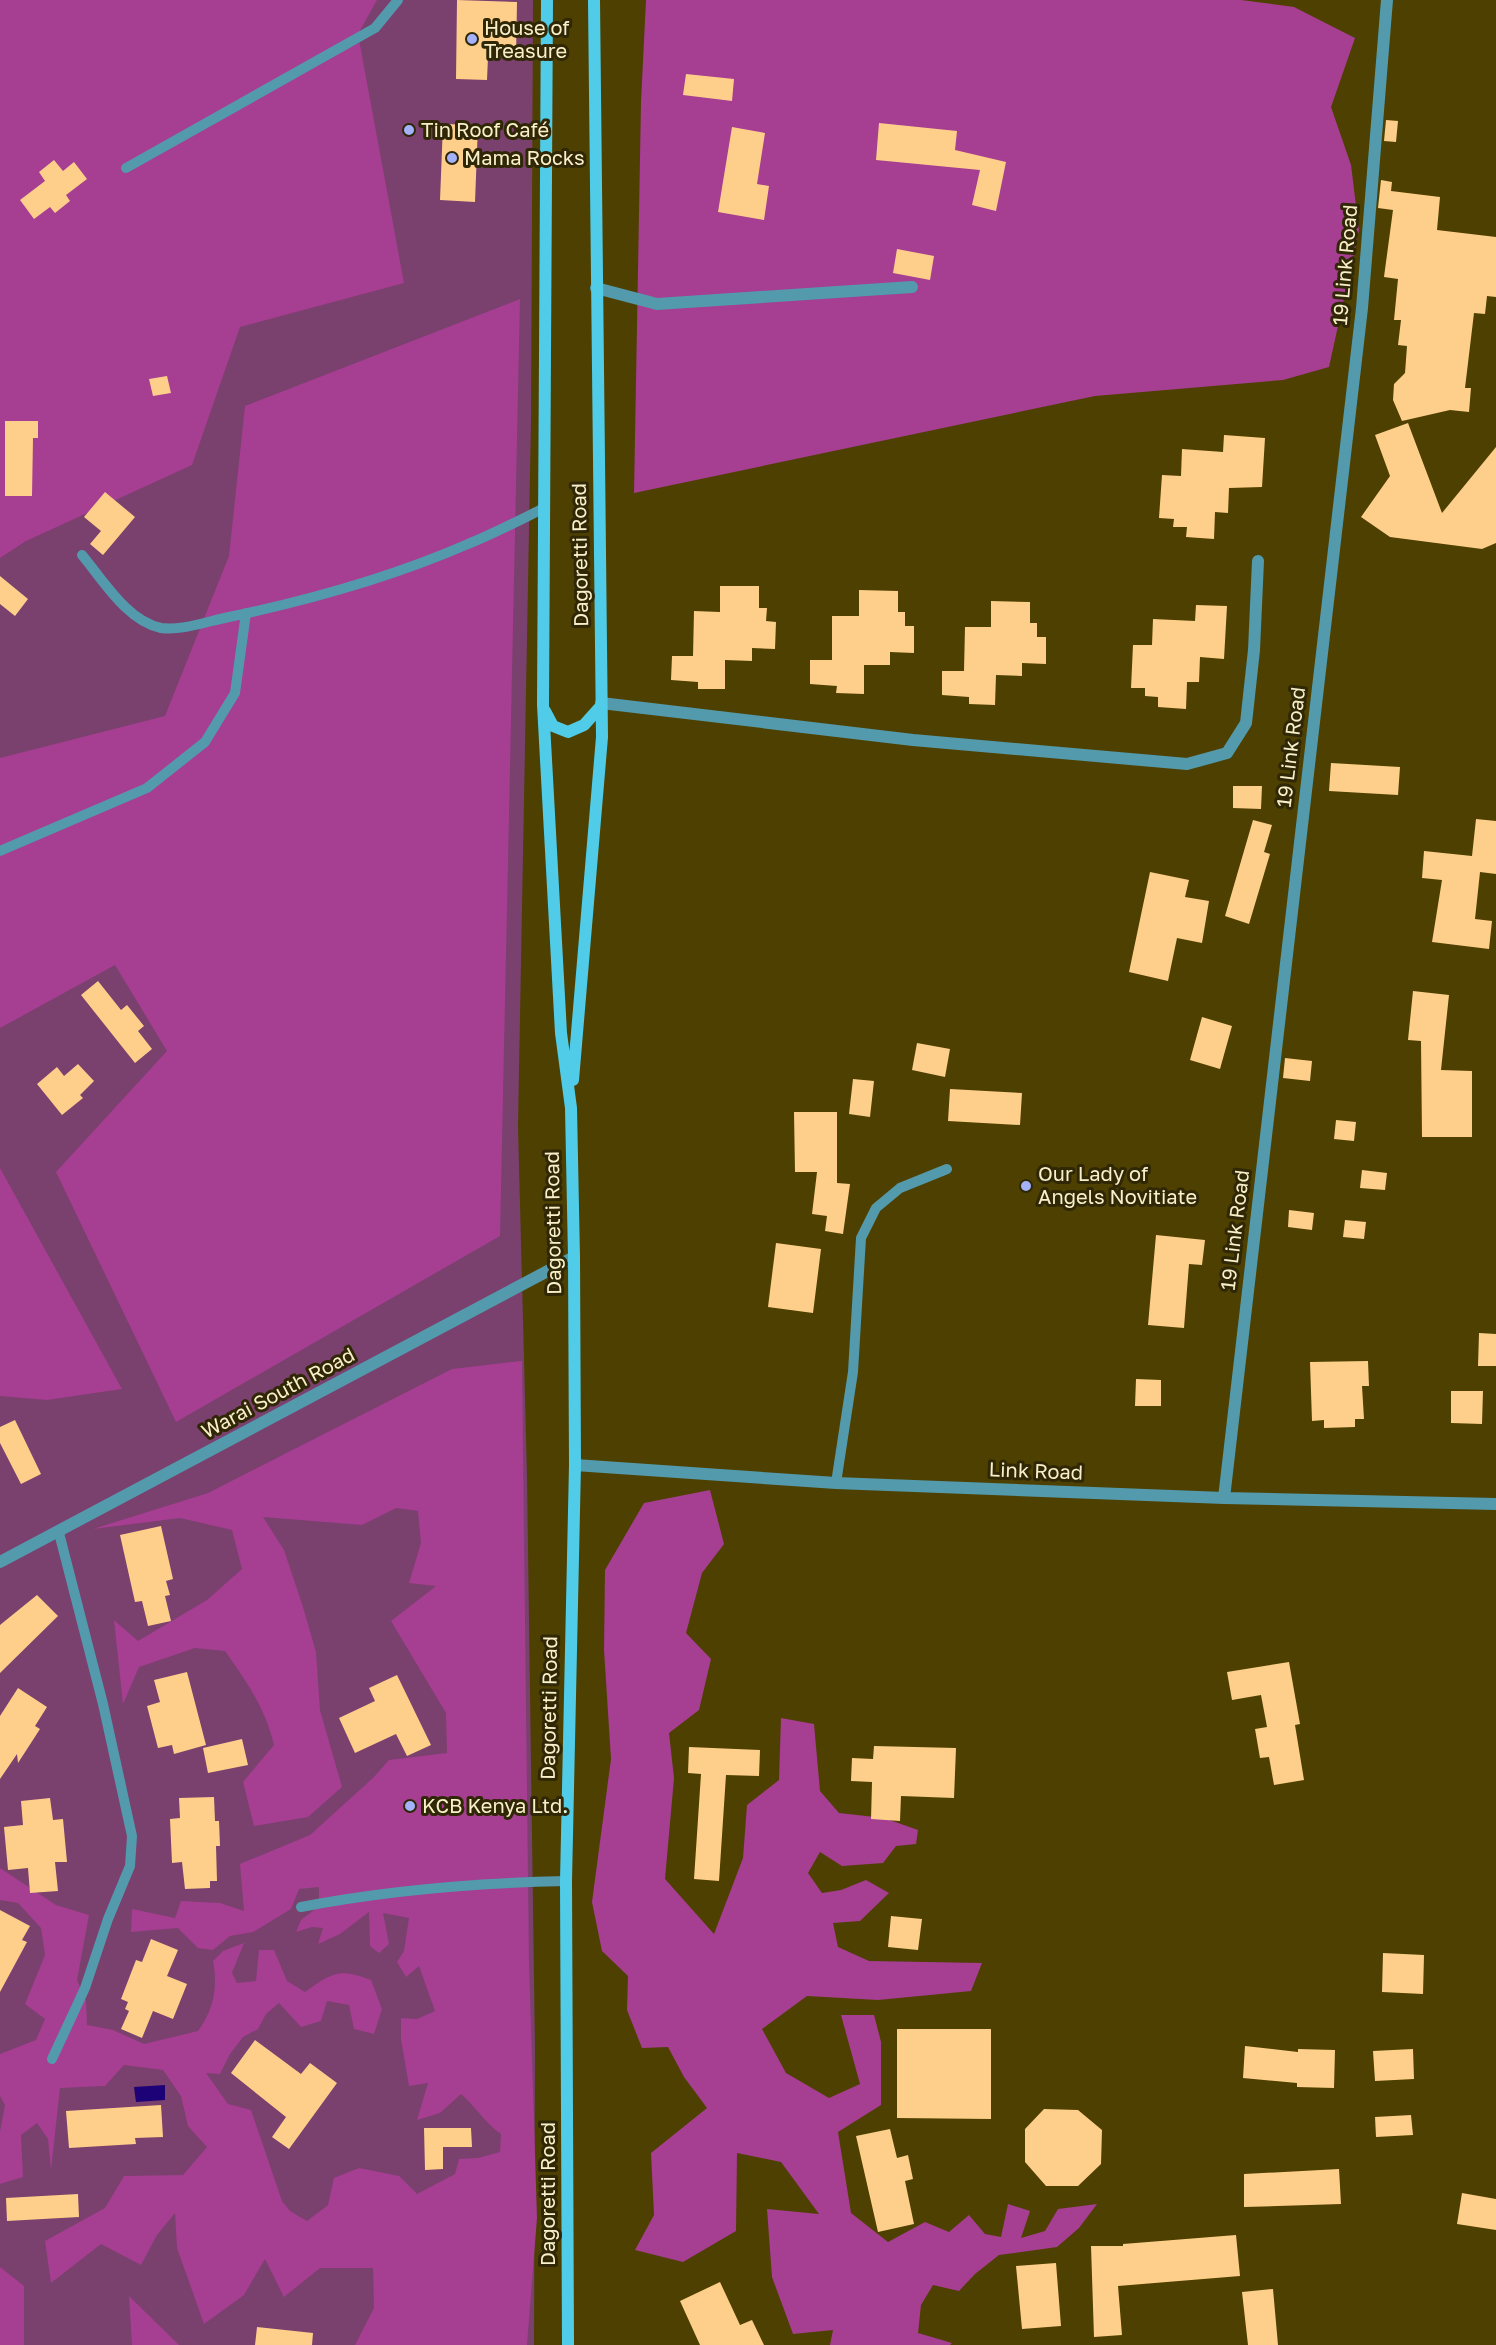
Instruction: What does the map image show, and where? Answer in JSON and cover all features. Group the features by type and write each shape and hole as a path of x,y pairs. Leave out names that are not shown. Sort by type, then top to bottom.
{"main road":[{"name":"Dagoretti Road","path":"547,0 542,509 543,705 561,1033 571,1108"},
{"name":"Dagoretti Road","path":"568,2345 566,1881 575,1465 571,1108 603,737 594,0"},
{"path":"543,705 553,726 568,732 584,725 601,705"}],"street":[{"name":"19 Link Road","path":"1224,1498 1362,308 1387,0"},
{"path":"596,288 657,304 912,287"},
{"path":"601,705 913,740 1187,764 1227,753 1246,723 1254,650 1258,561"},
{"name":"Warai South Road","path":"0,1562 59,1533 574,1257"},
{"name":"Link Road","path":"575,1465 836,1483 1224,1498 1496,1504"}],"lane":[{"path":"126,168 375,28 398,0"},
{"path":"82,555 118,598 140,619 161,628 181,627 246,613 386,576 469,544 542,509"},
{"path":"0,851 147,788 206,742 235,693 246,613"},
{"path":"836,1483 852,1372 861,1238 876,1209 900,1188 947,1169"},
{"path":"52,2059 85,1988 108,1919 130,1866 132,1836 103,1704 59,1533"},
{"path":"301,1907 368,1894 411,1889 475,1883 566,1881"}],"shaded area":[{"path":"0,0 533,0 531,421 518,1126 527,1476 535,2049 534,2345 0,2345"},
{"path":"0,0 377,0 358,34 404,283 240,327 192,465 26,541 0,558"},
{"path":"646,0 1241,0 1294,7 1355,38 1331,107 1351,165 1359,230 1329,367 1283,380 1095,396 634,493 641,102"},
{"path":"520,299 500,1236 176,1422 56,1172 167,1051 115,965 0,1028 0,758 165,716 229,556 245,406"},
{"path":"0,1168 122,1389 47,1400 0,1396"},
{"path":"522,1361 529,1963 537,2218 527,2345 355,2345 374,2308 373,2268 320,2268 284,2297 265,2259 244,2295 204,2324 177,2248 175,2213 157,2235 141,2265 101,2244 51,2283 45,2241 105,2208 124,2176 183,2175 207,2147 188,2126 181,2096 163,2070 124,2065 105,2086 60,2088 51,2170 48,2139 37,2123 21,2135 23,2177 0,2184 0,2132 5,2105 0,2096 0,2054 36,2040 45,2019 25,2004 45,1955 41,1928 18,1903 0,1900 0,1868 56,1905 89,1915 77,1980 86,2001 87,2025 113,2030 144,2044 198,2031 208,2014 215,1989 213,1961 223,1951 244,1943 232,1973 237,1983 256,1981 259,1950 274,1950 287,1981 305,1992 336,1974 351,1974 371,1980 382,2009 374,2034 354,2029 349,2005 327,2001 321,2021 301,2027 279,2003 266,2014 258,2029 243,2037 230,2054 220,2074 206,2073 228,2104 251,2110 282,2201 290,2211 307,2221 328,2205 334,2178 359,2168 399,2176 417,2194 455,2174 459,2159 478,2158 500,2152 501,2134 461,2094 440,2113 417,2120 428,2083 409,2086 401,2039 401,2018 417,2019 435,2011 419,1966 406,1977 397,1962 404,1951 409,1918 383,1913 389,1944 379,1953 370,1946 369,1912 340,1934 318,1944 323,1928 312,1927 296,1932 301,1920 319,1906 319,1887 299,1889 291,1909 253,1932 230,1936 213,1950 198,1948 178,1928 131,1932 132,1909 175,1918 181,1901 220,1903 244,1911 240,1864 310,1835 373,1778 389,1760 447,1753 446,1713 391,1621 436,1586 409,1583 421,1543 418,1511 396,1508 362,1525 263,1517 284,1550 303,1607 316,1652 320,1710 342,1787 308,1817 254,1826 243,1782 274,1745 266,1719 241,1674 225,1651 195,1648 139,1667 123,1704 114,1620 138,1641 207,1600 242,1569 232,1530 180,1518 93,1529 208,1493 452,1369"},
{"path":"710,1490 724,1544 702,1573 686,1633 711,1659 699,1710 669,1733 674,1778 665,1879 714,1934 743,1858 747,1805 779,1780 781,1718 814,1724 820,1791 839,1813 884,1818 918,1830 916,1844 896,1846 883,1863 842,1866 820,1852 808,1873 822,1893 841,1890 866,1880 889,1893 860,1921 833,1923 838,1947 869,1961 982,1963 971,1991 878,2000 807,1996 762,2029 786,2073 829,2098 860,2084 841,2015 874,2015 881,2042 881,2105 838,2132 851,2213 888,2242 925,2222 949,2232 969,2215 985,2234 1001,2237 1008,2204 1030,2211 1021,2238 1045,2231 1058,2209 1097,2204 1079,2228 1057,2247 999,2255 975,2274 959,2291 933,2285 921,2305 918,2333 952,2343 950,2345 830,2345 833,2330 793,2334 772,2277 767,2209 819,2214 781,2162 737,2153 736,2231 683,2262 635,2250 654,2215 651,2153 707,2108 684,2077 668,2047 642,2048 627,2010 628,1976 602,1951 592,1902 611,1759 604,1650 605,1570 644,1503"},
{"path":"165,2085 165,2100 136,2102 134,2087"},
{"path":"0,2267 24,2286 24,2345 0,2345"},
{"path":"129,2296 179,2345 132,2345"}],"building":[{"name":"House of Treasure","path":"457,0 517,2 516,57 488,57 487,80 456,79"},
{"path":"686,74 734,79 732,101 683,95"},
{"path":"1386,120 1398,121 1396,142 1384,141"},
{"path":"879,123 957,131 955,150 1006,162 996,211 972,205 980,170 876,160"},
{"path":"443,124 478,125 475,202 440,200"},
{"path":"732,127 765,133 757,184 769,186 764,220 718,212"},
{"path":"54,160 63,171 74,162 87,179 66,195 70,201 55,213 50,207 34,219 20,200 45,181 39,172"},
{"path":"1381,180 1392,182 1391,191 1440,197 1437,230 1496,237 1496,297 1487,296 1485,314 1474,313 1465,388 1471,388 1469,412 1450,410 1402,421 1393,400 1394,384 1405,373 1407,346 1398,345 1401,320 1394,320 1398,279 1384,277 1393,210 1378,208"},
{"path":"897,249 934,256 930,280 893,273"},
{"path":"167,376 171,393 153,396 149,379"},
{"path":"5,421 38,421 38,438 33,438 32,496 5,496"},
{"path":"1408,423 1442,513 1496,447 1496,543 1482,549 1390,537 1361,517 1390,476 1375,435"},
{"path":"1224,435 1265,438 1262,487 1229,488 1228,513 1215,512 1214,539 1186,537 1187,527 1173,527 1174,519 1159,518 1162,475 1181,476 1182,449 1223,452"},
{"path":"105,492 135,517 103,555 90,544 101,531 84,517"},
{"path":"0,576 28,599 15,616 0,604"},
{"path":"720,586 759,586 759,608 767,608 766,621 776,622 775,649 752,648 752,661 725,660 725,689 698,689 698,682 671,680 672,656 693,656 694,611 720,612"},
{"path":"859,590 898,591 898,612 905,612 905,626 914,626 914,653 890,652 890,665 864,665 864,694 836,693 837,686 810,684 810,660 832,660 832,616 859,616"},
{"path":"991,601 1030,602 1030,623 1037,623 1037,637 1046,637 1046,664 1022,663 1022,676 996,675 995,705 969,704 969,697 942,695 942,671 964,671 965,627 991,627"},
{"path":"1196,605 1227,606 1224,659 1200,657 1199,682 1187,682 1186,709 1158,707 1158,697 1145,696 1145,688 1131,688 1133,645 1152,645 1153,619 1195,621"},
{"path":"1331,763 1400,767 1398,795 1329,791"},
{"path":"1233,786 1262,786 1261,809 1233,808"},
{"path":"1476,819 1496,821 1496,874 1480,872 1475,919 1492,921 1489,949 1432,942 1442,880 1422,878 1424,851 1472,856"},
{"path":"1253,820 1272,825 1264,852 1270,854 1249,924 1225,916"},
{"path":"1150,872 1189,880 1185,897 1209,901 1202,943 1177,938 1168,981 1129,972"},
{"path":"98,981 121,1010 127,1005 144,1026 138,1031 152,1049 135,1063 81,995"},
{"path":"1413,991 1449,995 1441,1070 1472,1071 1472,1137 1422,1137 1421,1041 1408,1040"},
{"path":"1202,1017 1232,1026 1220,1069 1190,1060"},
{"path":"917,1043 950,1049 945,1077 912,1070"},
{"path":"1285,1058 1312,1061 1310,1081 1283,1078"},
{"path":"78,1064 94,1081 80,1095 83,1098 62,1115 37,1084 57,1067 64,1076"},
{"path":"853,1079 874,1081 870,1117 849,1114"},
{"path":"950,1089 1022,1093 1020,1125 948,1121"},
{"path":"794,1112 837,1112 837,1183 850,1184 843,1234 825,1231 827,1216 812,1214 817,1172 795,1172"},
{"path":"1336,1120 1356,1122 1354,1141 1334,1139"},
{"path":"1362,1170 1387,1173 1385,1190 1360,1188"},
{"path":"1289,1210 1314,1213 1312,1230 1288,1227"},
{"path":"1345,1220 1366,1222 1364,1239 1343,1237"},
{"path":"1156,1235 1205,1240 1202,1265 1189,1264 1184,1328 1148,1325"},
{"path":"776,1243 821,1249 813,1313 768,1307"},
{"path":"1479,1333 1496,1334 1496,1366 1478,1366"},
{"path":"1368,1361 1369,1386 1362,1386 1364,1419 1355,1419 1355,1427 1324,1428 1324,1420 1312,1421 1310,1362"},
{"path":"1136,1379 1161,1380 1161,1406 1135,1406"},
{"path":"1451,1391 1483,1391 1482,1424 1451,1423"},
{"path":"15,1420 41,1474 21,1484 0,1443 0,1427"},
{"path":"161,1526 173,1579 166,1581 170,1595 165,1596 171,1621 148,1626 142,1601 135,1602 120,1535"},
{"path":"37,1595 58,1616 0,1673 0,1625"},
{"path":"1289,1662 1300,1724 1295,1725 1304,1780 1274,1785 1269,1757 1260,1758 1255,1729 1267,1727 1261,1695 1232,1700 1227,1672"},
{"path":"187,1672 206,1745 174,1754 172,1745 158,1748 147,1706 160,1702 154,1680"},
{"path":"397,1675 431,1745 407,1756 396,1734 355,1753 339,1718 375,1701 369,1688"},
{"path":"18,1688 47,1707 35,1726 40,1729 18,1763 17,1754 0,1779 0,1716"},
{"path":"242,1739 248,1765 208,1773 203,1748"},
{"path":"874,1746 956,1748 954,1798 901,1796 900,1821 871,1819 872,1782 851,1781 852,1758 873,1759"},
{"path":"689,1747 760,1750 759,1776 726,1775 719,1881 694,1879 701,1774 688,1773"},
{"path":"214,1797 215,1821 219,1821 220,1846 216,1846 217,1881 210,1881 210,1888 185,1889 182,1862 172,1863 170,1819 180,1818 179,1798"},
{"path":"50,1798 53,1820 63,1819 67,1862 55,1862 58,1891 30,1893 28,1868 8,1870 4,1827 23,1825 21,1801"},
{"path":"0,1910 30,1926 22,1940 27,1942 0,1992"},
{"path":"891,1916 922,1919 918,1950 888,1947"},
{"path":"151,1939 178,1950 167,1976 187,1984 173,2019 153,2011 142,2038 121,2029 129,2011 125,2009 128,2002 121,1999 136,1960 142,1962"},
{"path":"1383,1953 1424,1955 1423,1994 1382,1992"},
{"path":"897,2029 991,2029 991,2119 897,2118"},
{"path":"255,2040 301,2074 310,2063 337,2083 289,2149 272,2137 286,2117 231,2073"},
{"path":"1245,2046 1298,2052 1298,2049 1335,2050 1334,2088 1297,2087 1297,2083 1243,2078"},
{"path":"1413,2049 1414,2079 1375,2081 1373,2051"},
{"path":"161,2105 163,2137 135,2138 136,2144 69,2148 66,2111"},
{"path":"1044,2109 1078,2110 1102,2130 1101,2164 1078,2186 1046,2186 1025,2162 1025,2129"},
{"path":"1411,2115 1413,2135 1376,2137 1375,2117"},
{"path":"424,2128 471,2128 472,2147 443,2147 443,2169 425,2170"},
{"path":"890,2129 897,2158 908,2155 913,2179 905,2181 914,2224 878,2232 856,2136"},
{"path":"1339,2169 1341,2204 1244,2207 1244,2174"},
{"path":"1462,2193 1496,2199 1496,2230 1457,2224"},
{"path":"78,2194 79,2217 7,2221 6,2198"},
{"path":"1236,2235 1240,2276 1118,2286 1122,2335 1094,2337 1091,2246 1123,2246 1123,2244"},
{"path":"1056,2263 1061,2326 1022,2329 1016,2266"},
{"path":"720,2282 740,2325 752,2320 764,2345 700,2345 680,2301"},
{"path":"1273,2289 1278,2345 1248,2345 1242,2292"},
{"path":"257,2327 313,2333 312,2345 255,2345"}],"place":[{"name":"House of Treasure","path":"472,39"},
{"name":"Tin Roof Café","path":"409,130"},
{"name":"Mama Rocks","path":"452,158"},
{"name":"Our Lady of Angels Novitiate","path":"1026,1186"},
{"name":"KCB Kenya Ltd.","path":"410,1806"}]}
